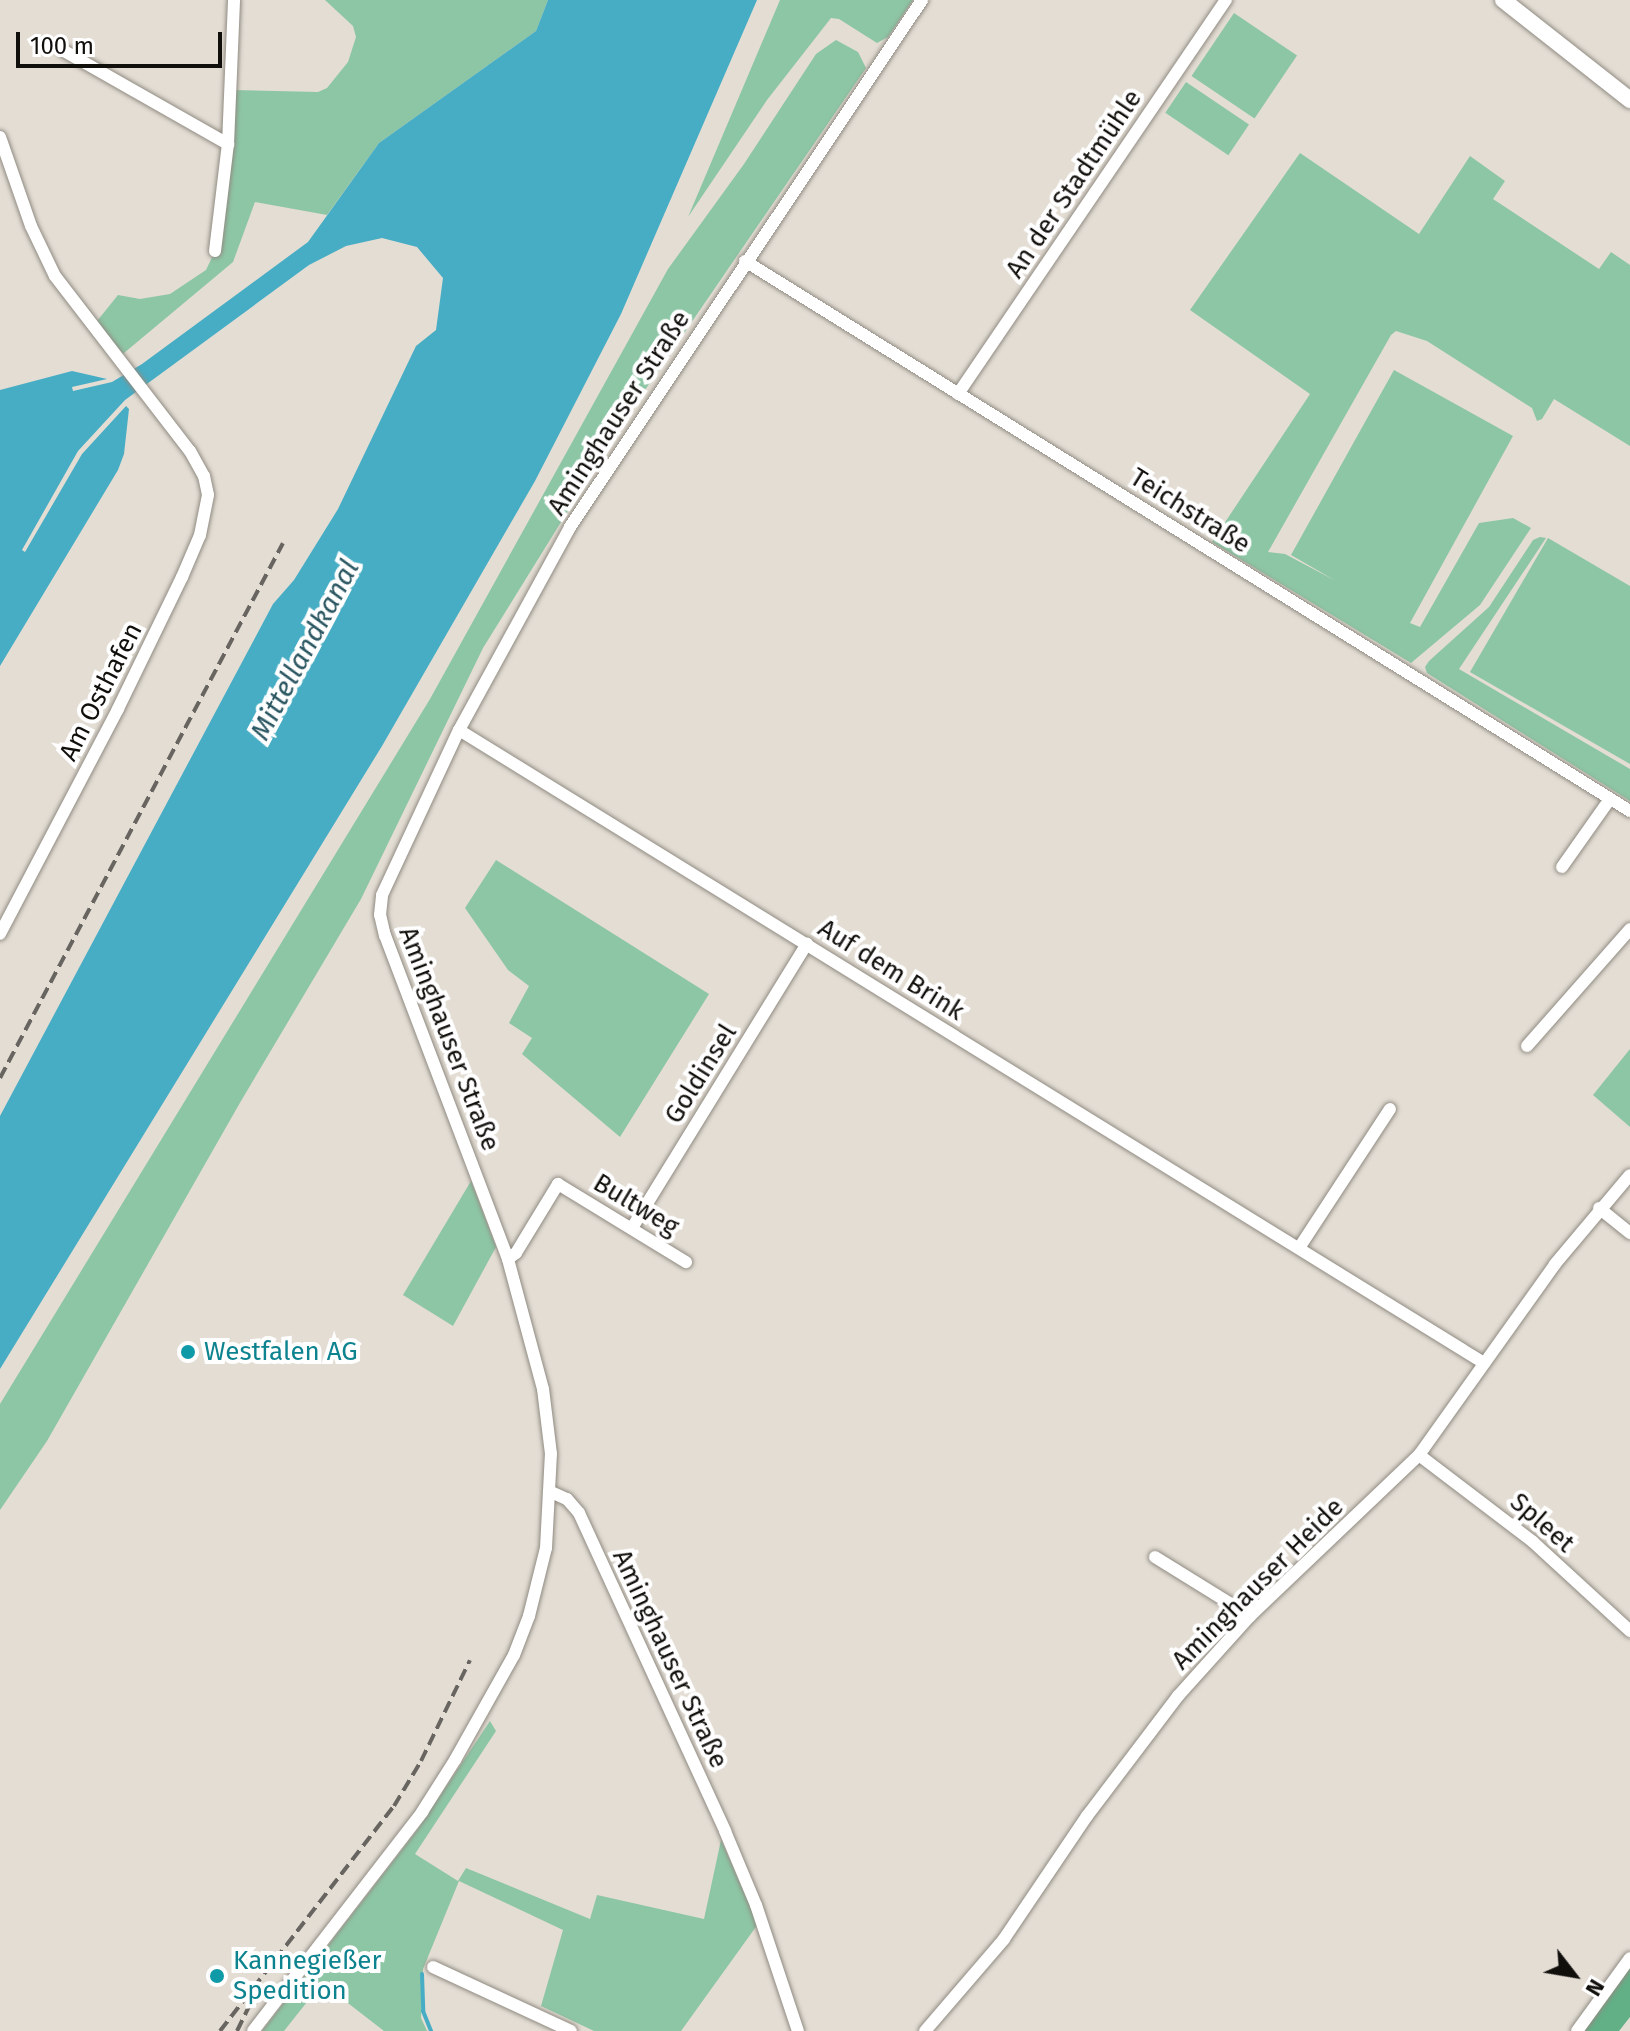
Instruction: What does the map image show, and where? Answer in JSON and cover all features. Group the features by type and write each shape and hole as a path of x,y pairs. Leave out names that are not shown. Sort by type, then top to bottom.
{"street":[{"path":"215,251 228,144 234,0"},
{"name":"Aminghauser Straße","path":"798,2031 756,1905 718,1816 579,1513 567,1499 551,1492 551,1454 543,1389 508,1259 385,936 380,915 388,879 459,730 512,627 570,527 922,0"},
{"name":"An der Stadtmühle","path":"958,394 1226,0"},
{"path":"1503,0 1630,100"},
{"path":"64,51 228,144"},
{"name":"Am Osthafen","path":"0,137 31,226 55,276 195,461 204,476 208,495 200,535 118,709 0,934"},
{"name":"Teichstraße","path":"745,261 1630,811"},
{"name":"Auf dem Brink","path":"459,730 1484,1363"},
{"path":"1562,867 1610,799"},
{"path":"1527,1046 1630,929"},
{"name":"Goldinsel","path":"632,1228 807,944"},
{"path":"1299,1248 1390,1109"},
{"name":"Aminghauser Heide","path":"925,2031 1004,1939 1138,1746 1250,1616 1419,1455 1599,1208 1630,1175"},
{"name":"Bultweg","path":"508,1259 516,1253 558,1184 686,1262"},
{"path":"1599,1208 1630,1233"},
{"name":"Spleet","path":"1419,1455 1533,1542 1630,1631"},
{"path":"253,2031 422,1812 500,1684 529,1616 539,1579 551,1492"},
{"path":"1155,1557 1250,1616"},
{"path":"1577,2031 1630,1958"},
{"path":"433,1967 571,2031"}],"green space":[{"path":"325,0 548,0 536,31 379,143 327,215 255,202 233,262 118,358 93,326 118,295 140,299 170,294 206,270 215,251 230,90 318,92 327,88 348,62 356,37 353,26"},
{"path":"780,0 913,0 888,37 877,43 839,19 831,18 767,100 688,217"},
{"path":"1234,13 1297,55 1255,119 1192,76"},
{"path":"836,40 858,52 866,68 623,422 483,648 361,899 241,1101 47,1441 0,1510 0,1404 430,699 668,269 744,164 816,54"},
{"path":"1186,82 1249,124 1228,155 1165,113"},
{"path":"1300,153 1419,234 1470,156 1505,181 1493,199 1599,269 1611,252 1630,265 1630,446 1554,399 1542,419 1537,421 1532,408 1427,341 1396,331 1268,552 1285,554 1336,581 1291,555 1394,370 1513,436 1410,623 1420,627 1479,523 1513,518 1531,528 1480,605 1411,663 1212,542 1310,394 1190,310"},
{"path":"1546,538 1459,669 1630,769 1630,801 1427,673 1425,667 1429,661 1489,607 1533,540"},
{"path":"1548,538 1630,586 1630,764 1470,672"},
{"path":"496,860 709,994 620,1137 522,1054 532,1038 509,1023 529,986 508,970 465,908"},
{"path":"1630,1049 1630,1127 1593,1095"},
{"path":"471,1181 496,1247 453,1326 403,1295"},
{"path":"490,1721 496,1731 415,1854 458,1881 466,1868 590,1919 597,1895 704,1919 721,1840 758,1924 681,2031 594,2031 541,2006 563,1930 459,1881 423,1969 421,2018 427,2031 384,2031 322,1983 284,2031 262,2031 418,1829"},
{"path":"1630,1966 1630,2017 1619,2031 1582,2031"}],"water":[{"name":"Mittellandkanal","path":"548,0 757,0 621,314 535,481 382,746 0,1369 0,1116 273,604 294,580 338,509 416,346 436,330 443,278 417,247 382,238 346,246 309,265 125,400 78,451 22,550 25,552 82,454 126,406 129,409 124,454 118,470 0,666 0,390 72,371 107,379 72,387 73,391 112,382 142,364 308,242 379,143 536,31"}],"waterway":[{"path":"422,1974 423,2011 431,2031"}],"railway":[{"path":"0,1078 283,543"},
{"path":"220,2031 394,1806 421,1761 470,1660"},
{"path":"237,2031 249,2006"}],"place":[{"name":"Westfalen AG","path":"188,1352"},
{"name":"Kannegießer Spedition","path":"217,1976"}]}
